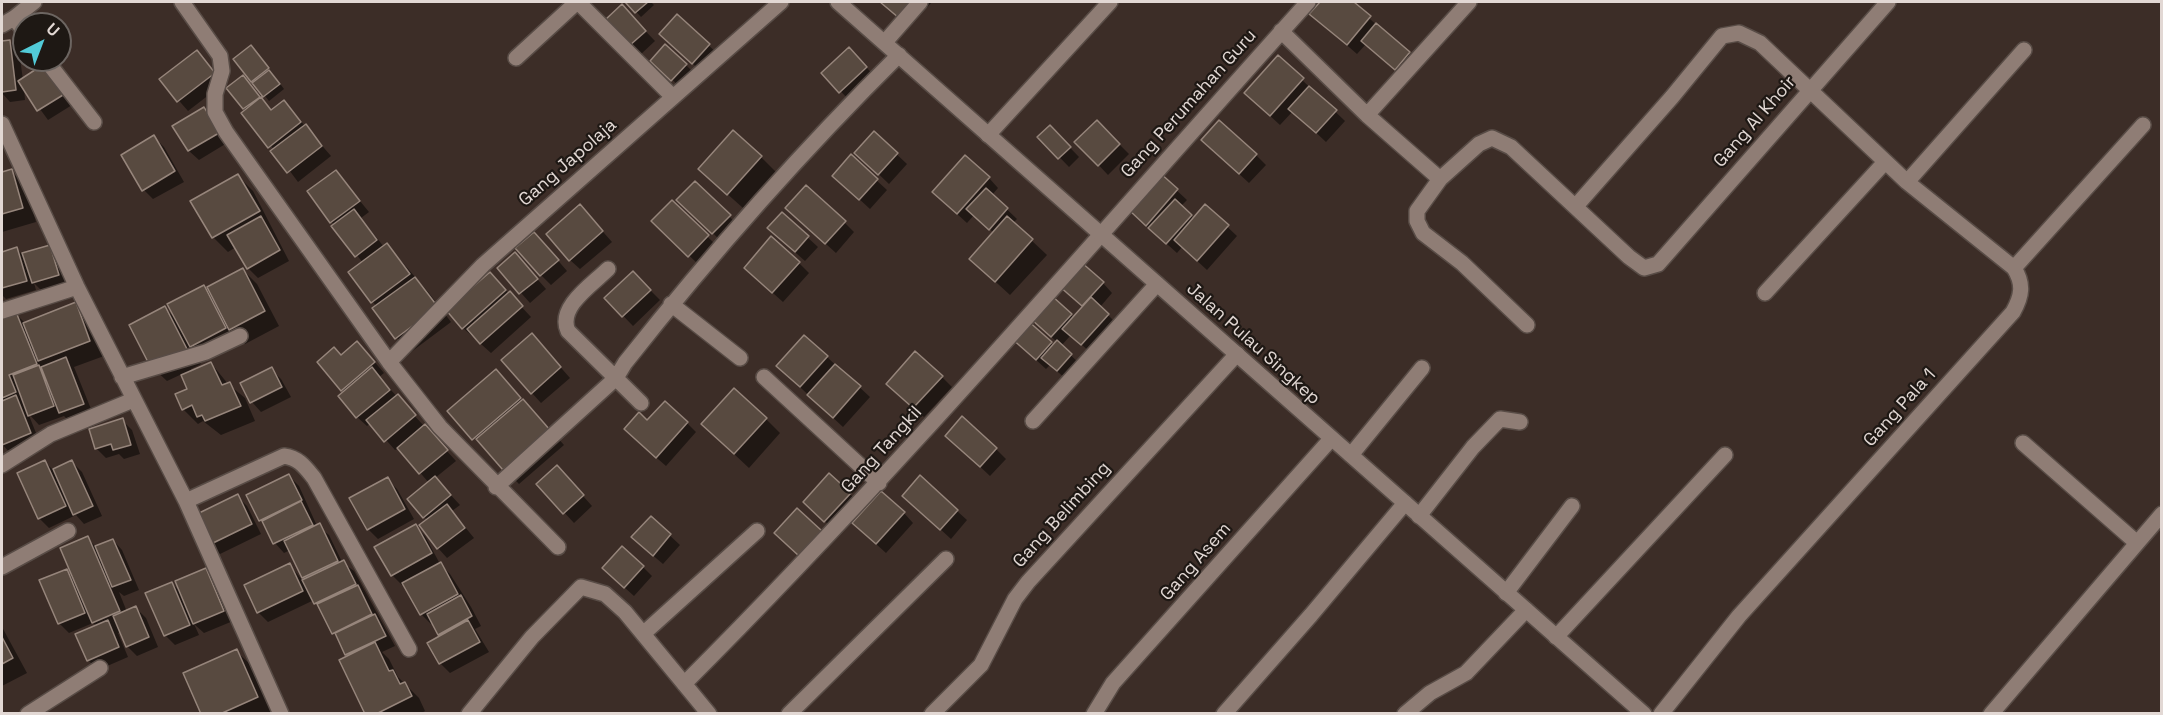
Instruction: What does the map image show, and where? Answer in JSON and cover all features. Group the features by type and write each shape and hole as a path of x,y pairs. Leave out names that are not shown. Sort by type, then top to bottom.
{"street":[{"path":"182,2 220,56 222,71 215,94 215,112 226,132 388,362 440,427 496,487 558,547"},
{"path":"516,58 578,2 673,97"},
{"name":"Gang Japolaja","path":"388,362 483,265 781,2"},
{"name":"Jalan Pulau Singkep","path":"838,2 1644,714"},
{"path":"885,42 921,2"},
{"path":"985,132 1110,2"},
{"name":"Gang Perumahan Guru","path":"1100,233 1308,2"},
{"path":"1367,115 1469,2"},
{"name":"Gang Al Khoir","path":"1576,206 1629,258 1644,268 1658,264 1888,2"},
{"path":"1281,32 1367,115 1440,180"},
{"path":"1527,325 1462,263 1423,233 1417,221 1417,211 1440,180 1479,144 1492,138 1511,147 1576,206 1672,97 1722,36 1739,33 1760,43 1907,182 2014,268 2143,125"},
{"path":"1907,182 2024,50"},
{"path":"496,487 616,378 671,304 736,226 789,167 899,55"},
{"path":"55,72 94,122"},
{"path":"2,124 77,287 186,501 281,714"},
{"path":"1765,293 1885,162"},
{"name":"Gang Tangkil","path":"684,684 879,483 1100,233"},
{"name":"Gang Pala 1","path":"1661,714 1739,616 2013,312 2022,293 2020,277 2014,268"},
{"path":"608,269 567,310 565,324 568,331 641,403"},
{"path":"1033,421 1157,284"},
{"path":"2,311 77,287"},
{"path":"671,304 740,358"},
{"path":"122,377 196,356 240,336"},
{"name":"Gang Belimbing","path":"932,714 981,665 1028,582 1237,354"},
{"path":"1351,455 1422,368"},
{"path":"764,377 879,483"},
{"path":"2,465 51,434 133,400"},
{"path":"1419,516 1473,447 1500,419 1520,422"},
{"name":"Gang Asem","path":"1094,714 1113,683 1331,439"},
{"path":"2023,443 2137,543"},
{"path":"1556,637 1725,455"},
{"path":"186,501 284,456 293,457 303,464 314,478 409,649"},
{"path":"1224,714 1405,503"},
{"path":"1506,593 1572,506"},
{"path":"1991,714 2162,514"},
{"path":"2,567 68,531"},
{"path":"643,634 757,531"},
{"path":"789,714 946,559"},
{"path":"469,714 532,637 581,587 605,594 643,634 709,714"},
{"path":"1406,714 1430,693 1466,673 1526,610"},
{"path":"28,714 100,668"}],"building":[{"path":"625,2 648,2 635,13"},
{"path":"880,2 914,2 899,18"},
{"path":"1320,2 1354,2 1371,16 1347,45 1309,14"},
{"path":"622,4 646,31 629,46 605,20"},
{"path":"677,14 710,44 692,64 659,34"},
{"path":"1376,23 1410,52 1395,70 1361,41"},
{"path":"10,40 12,72 16,90 2,92 2,41"},
{"path":"665,44 687,64 671,81 650,61"},
{"path":"251,45 269,68 251,82 233,59"},
{"path":"849,47 867,67 839,93 821,73"},
{"path":"197,50 215,73 177,102 159,79"},
{"path":"1278,55 1304,78 1270,116 1244,93"},
{"path":"269,70 280,84 263,97 252,83"},
{"path":"32,72 49,72 63,95 37,111 18,81"},
{"path":"243,75 260,97 243,109 226,88"},
{"path":"1309,86 1337,110 1316,133 1288,109"},
{"path":"261,97 271,110 284,100 301,122 268,148 241,113"},
{"path":"204,107 219,133 188,151 172,126"},
{"path":"1097,120 1120,144 1098,166 1074,142"},
{"path":"1219,120 1257,154 1239,174 1201,140"},
{"path":"306,124 322,146 287,173 270,151"},
{"path":"1050,125 1071,147 1058,159 1037,137"},
{"path":"733,130 762,156 727,195 698,169"},
{"path":"874,131 898,153 878,175 854,153"},
{"path":"154,135 175,171 142,191 121,155"},
{"path":"851,154 878,179 859,200 832,176"},
{"path":"965,155 990,177 957,214 932,192"},
{"path":"12,169 23,208 2,214 2,172"},
{"path":"336,170 360,201 330,223 307,191"},
{"path":"1160,173 1178,189 1146,226 1128,209"},
{"path":"238,174 260,211 212,238 190,201"},
{"path":"695,181 731,215 712,234 676,200"},
{"path":"806,185 846,221 825,244 785,208"},
{"path":"986,188 1008,208 989,230 966,209"},
{"path":"1175,199 1192,215 1166,244 1148,228"},
{"path":"672,200 709,235 688,257 651,221"},
{"path":"580,204 603,231 569,261 546,234"},
{"path":"1205,204 1229,225 1197,261 1174,240"},
{"path":"354,209 377,240 355,257 331,226"},
{"path":"782,212 809,236 795,252 767,228"},
{"path":"261,216 280,250 247,269 227,235"},
{"path":"1007,216 1033,239 995,282 969,259"},
{"path":"534,232 559,260 540,276 515,248"},
{"path":"771,236 800,262 772,293 744,268"},
{"path":"387,243 410,274 371,303 348,272"},
{"path":"50,245 59,275 32,283 22,253"},
{"path":"17,247 27,281 2,288 2,252"},
{"path":"515,252 538,279 519,294 497,268"},
{"path":"1081,262 1104,282 1082,306 1059,286"},
{"path":"243,268 265,311 229,330 207,287"},
{"path":"633,271 651,290 622,317 604,298"},
{"path":"490,272 506,290 462,329 446,310"},
{"path":"415,277 438,307 395,339 372,308"},
{"path":"204,285 226,328 190,347 167,304"},
{"path":"510,291 523,306 480,344 467,329"},
{"path":"1052,296 1072,314 1051,337 1031,319"},
{"path":"1091,297 1109,314 1081,345 1062,329"},
{"path":"76,302 90,341 38,361 23,323"},
{"path":"165,306 187,349 151,368 129,325"},
{"path":"16,312 37,364 9,375 16,392 2,398 2,318"},
{"path":"1027,320 1052,342 1036,360 1011,338"},
{"path":"532,333 561,367 531,394 501,360"},
{"path":"804,335 828,356 800,387 776,366"},
{"path":"1057,340 1072,354 1057,371 1041,358"},
{"path":"357,341 375,362 341,391 317,362 334,347 341,355"},
{"path":"915,351 943,376 913,408 886,384"},
{"path":"66,357 84,404 59,413 41,367"},
{"path":"211,362 222,385 230,382 241,406 205,421 202,415 197,417 192,405 182,410 175,394 187,389 181,375"},
{"path":"835,364 861,386 833,418 807,395"},
{"path":"39,365 54,406 28,416 13,375"},
{"path":"272,367 282,387 250,403 240,383"},
{"path":"372,367 390,390 356,418 338,396"},
{"path":"496,369 521,398 472,440 447,411"},
{"path":"734,388 767,418 734,454 701,424"},
{"path":"398,394 416,415 384,442 366,420"},
{"path":"16,395 31,433 2,445 2,401"},
{"path":"523,399 550,430 503,470 476,439"},
{"path":"665,401 688,422 656,458 624,429 639,412 647,420"},
{"path":"962,416 997,448 980,467 945,436"},
{"path":"123,418 131,445 113,450 111,444 95,449 89,429"},
{"path":"425,424 448,450 419,474 397,448"},
{"path":"45,460 66,506 38,519 17,473"},
{"path":"72,460 93,506 73,515 53,469"},
{"path":"557,465 584,495 563,514 536,484"},
{"path":"829,473 851,493 824,522 803,502"},
{"path":"289,474 302,500 259,521 246,495"},
{"path":"920,475 958,510 940,530 902,496"},
{"path":"435,476 451,495 423,518 407,499"},
{"path":"388,477 405,509 367,530 349,498"},
{"path":"881,491 905,512 876,544 852,523"},
{"path":"238,494 252,524 209,545 195,515"},
{"path":"301,501 313,525 273,544 262,521"},
{"path":"447,504 465,528 437,549 419,525"},
{"path":"797,508 822,531 799,556 774,533"},
{"path":"651,516 671,534 653,556 631,537"},
{"path":"320,523 338,561 302,578 284,541"},
{"path":"416,524 432,553 391,576 374,547"},
{"path":"88,536 120,611 92,623 60,548"},
{"path":"113,539 131,580 112,587 95,546"},
{"path":"622,546 644,566 624,588 602,568"},
{"path":"344,560 356,584 314,604 302,580"},
{"path":"441,562 458,594 420,615 402,583"},
{"path":"290,563 303,591 257,613 244,585"},
{"path":"206,568 224,611 193,624 175,581"},
{"path":"67,569 85,613 58,624 39,580"},
{"path":"172,582 190,625 164,636 145,593"},
{"path":"358,585 372,614 332,634 317,604"},
{"path":"461,595 472,616 438,635 427,614"},
{"path":"136,606 149,637 126,647 113,616"},
{"path":"375,614 386,636 345,655 335,633"},
{"path":"108,620 119,647 87,661 75,634"},
{"path":"468,620 480,642 439,664 427,643"},
{"path":"2,637 13,658 2,664"},
{"path":"375,642 389,671 393,670 400,684 405,682 412,696 376,714 365,714 339,660"},
{"path":"237,649 258,697 220,714 201,714 183,673"}]}
